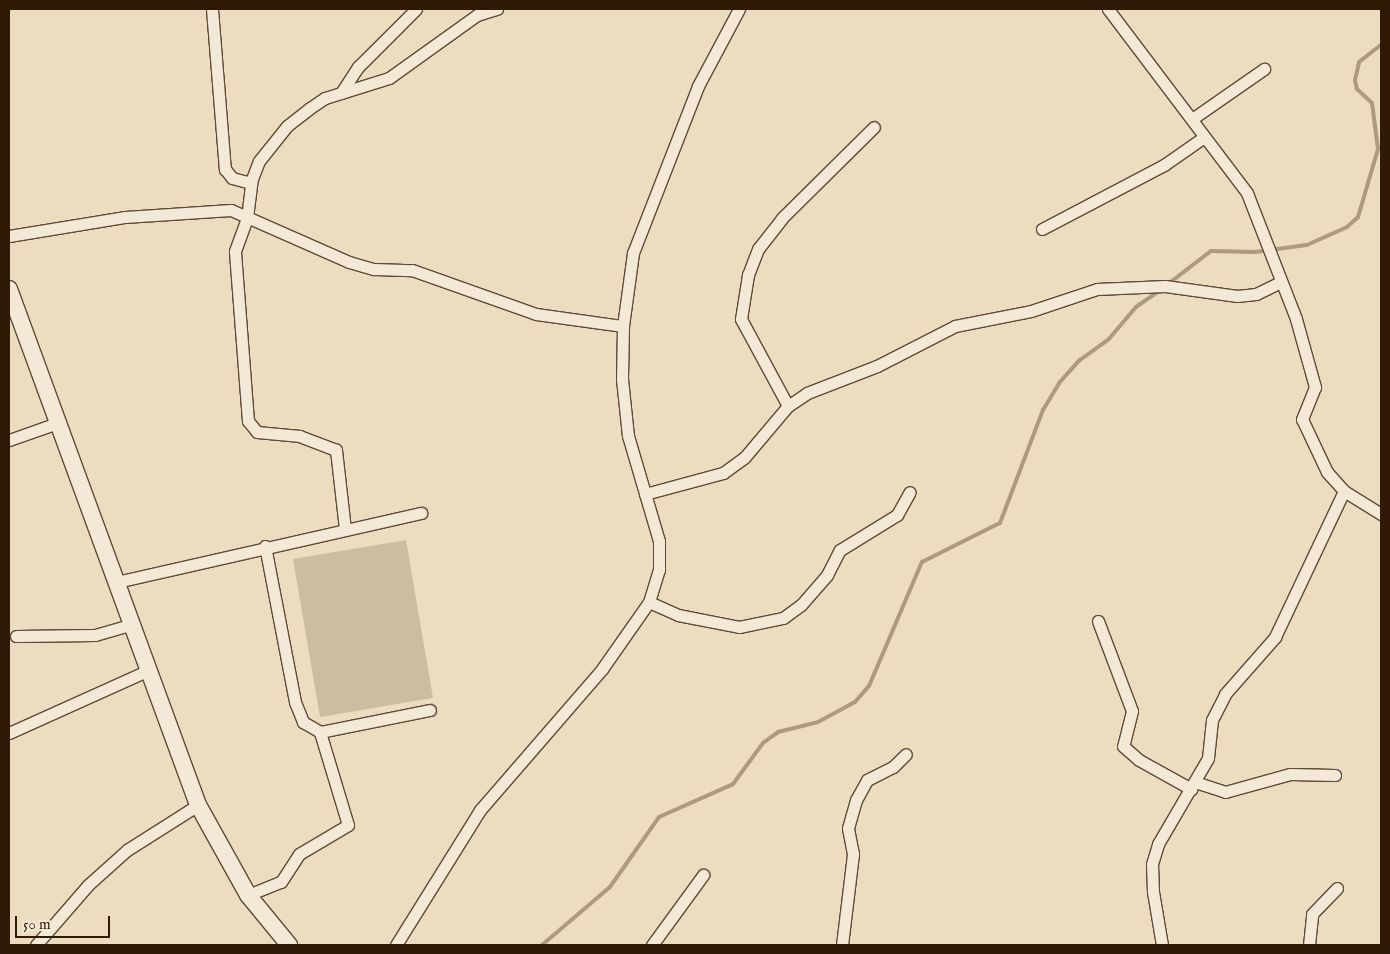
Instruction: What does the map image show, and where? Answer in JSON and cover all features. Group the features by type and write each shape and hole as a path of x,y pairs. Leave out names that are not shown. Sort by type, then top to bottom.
{"street":[{"path":"212,9 225,169 232,178 251,183"},
{"path":"340,93 358,67 416,9"},
{"path":"345,529 336,450 300,436 257,432 248,421 235,250 247,214 251,183 259,161 287,126 310,108 340,93 372,87 389,78 477,15 497,9"},
{"path":"396,945 480,810 602,669 649,602 659,570 659,541 628,436 623,326 633,253 651,199 698,86 739,9"},
{"path":"1108,9 1247,193 1281,282 1315,387 1302,419 1327,472 1344,490 1381,514"},
{"path":"1192,119 1264,69"},
{"path":"788,406 741,319 748,275 758,250 782,218 874,127"},
{"path":"1042,229 1164,165 1204,137"},
{"path":"9,236 125,217 222,211 247,214 349,262 374,269 412,270 536,314 623,326"},
{"path":"645,494 723,473 744,458 788,406 955,326 1031,311 1079,291 1165,286 1236,296 1256,294 1281,282"},
{"path":"9,289 60,422 117,582 130,625 198,805 248,894 289,945"},
{"path":"9,440 60,422"},
{"path":"1162,945 1152,864 1158,844 1208,758 1212,720 1225,694 1275,637 1344,490"},
{"path":"649,602 678,615 739,627 783,618 827,575 840,550 897,515 910,492"},
{"path":"117,582 265,546 421,513"},
{"path":"265,546 295,702 303,722 320,732 430,710"},
{"path":"1098,620 1132,711 1123,746 1139,760 1193,785 1225,792 1290,774 1335,775"},
{"path":"16,636 95,635 130,625"},
{"path":"9,733 147,671"},
{"path":"248,894 281,882 299,854 348,825 320,732"},
{"path":"842,945 853,854 848,828 856,800 867,780 893,768 906,754"},
{"path":"36,945 88,885 126,850 198,805"},
{"path":"652,945 704,875"},
{"path":"1309,945 1312,914 1337,888"}],"shaded area":[{"path":"406,540 433,698 320,717 293,559"}],"waterway":[{"path":"1168,284 1211,251 1255,252 1307,245 1347,227 1358,217 1378,149 1372,103 1357,89 1355,80 1359,62 1381,45"},
{"path":"542,945 610,887 659,817 733,784 763,743 778,732 818,722 855,702 869,686 922,562 1000,523 1043,410 1059,383 1080,360 1108,340 1136,307 1160,290"}]}
